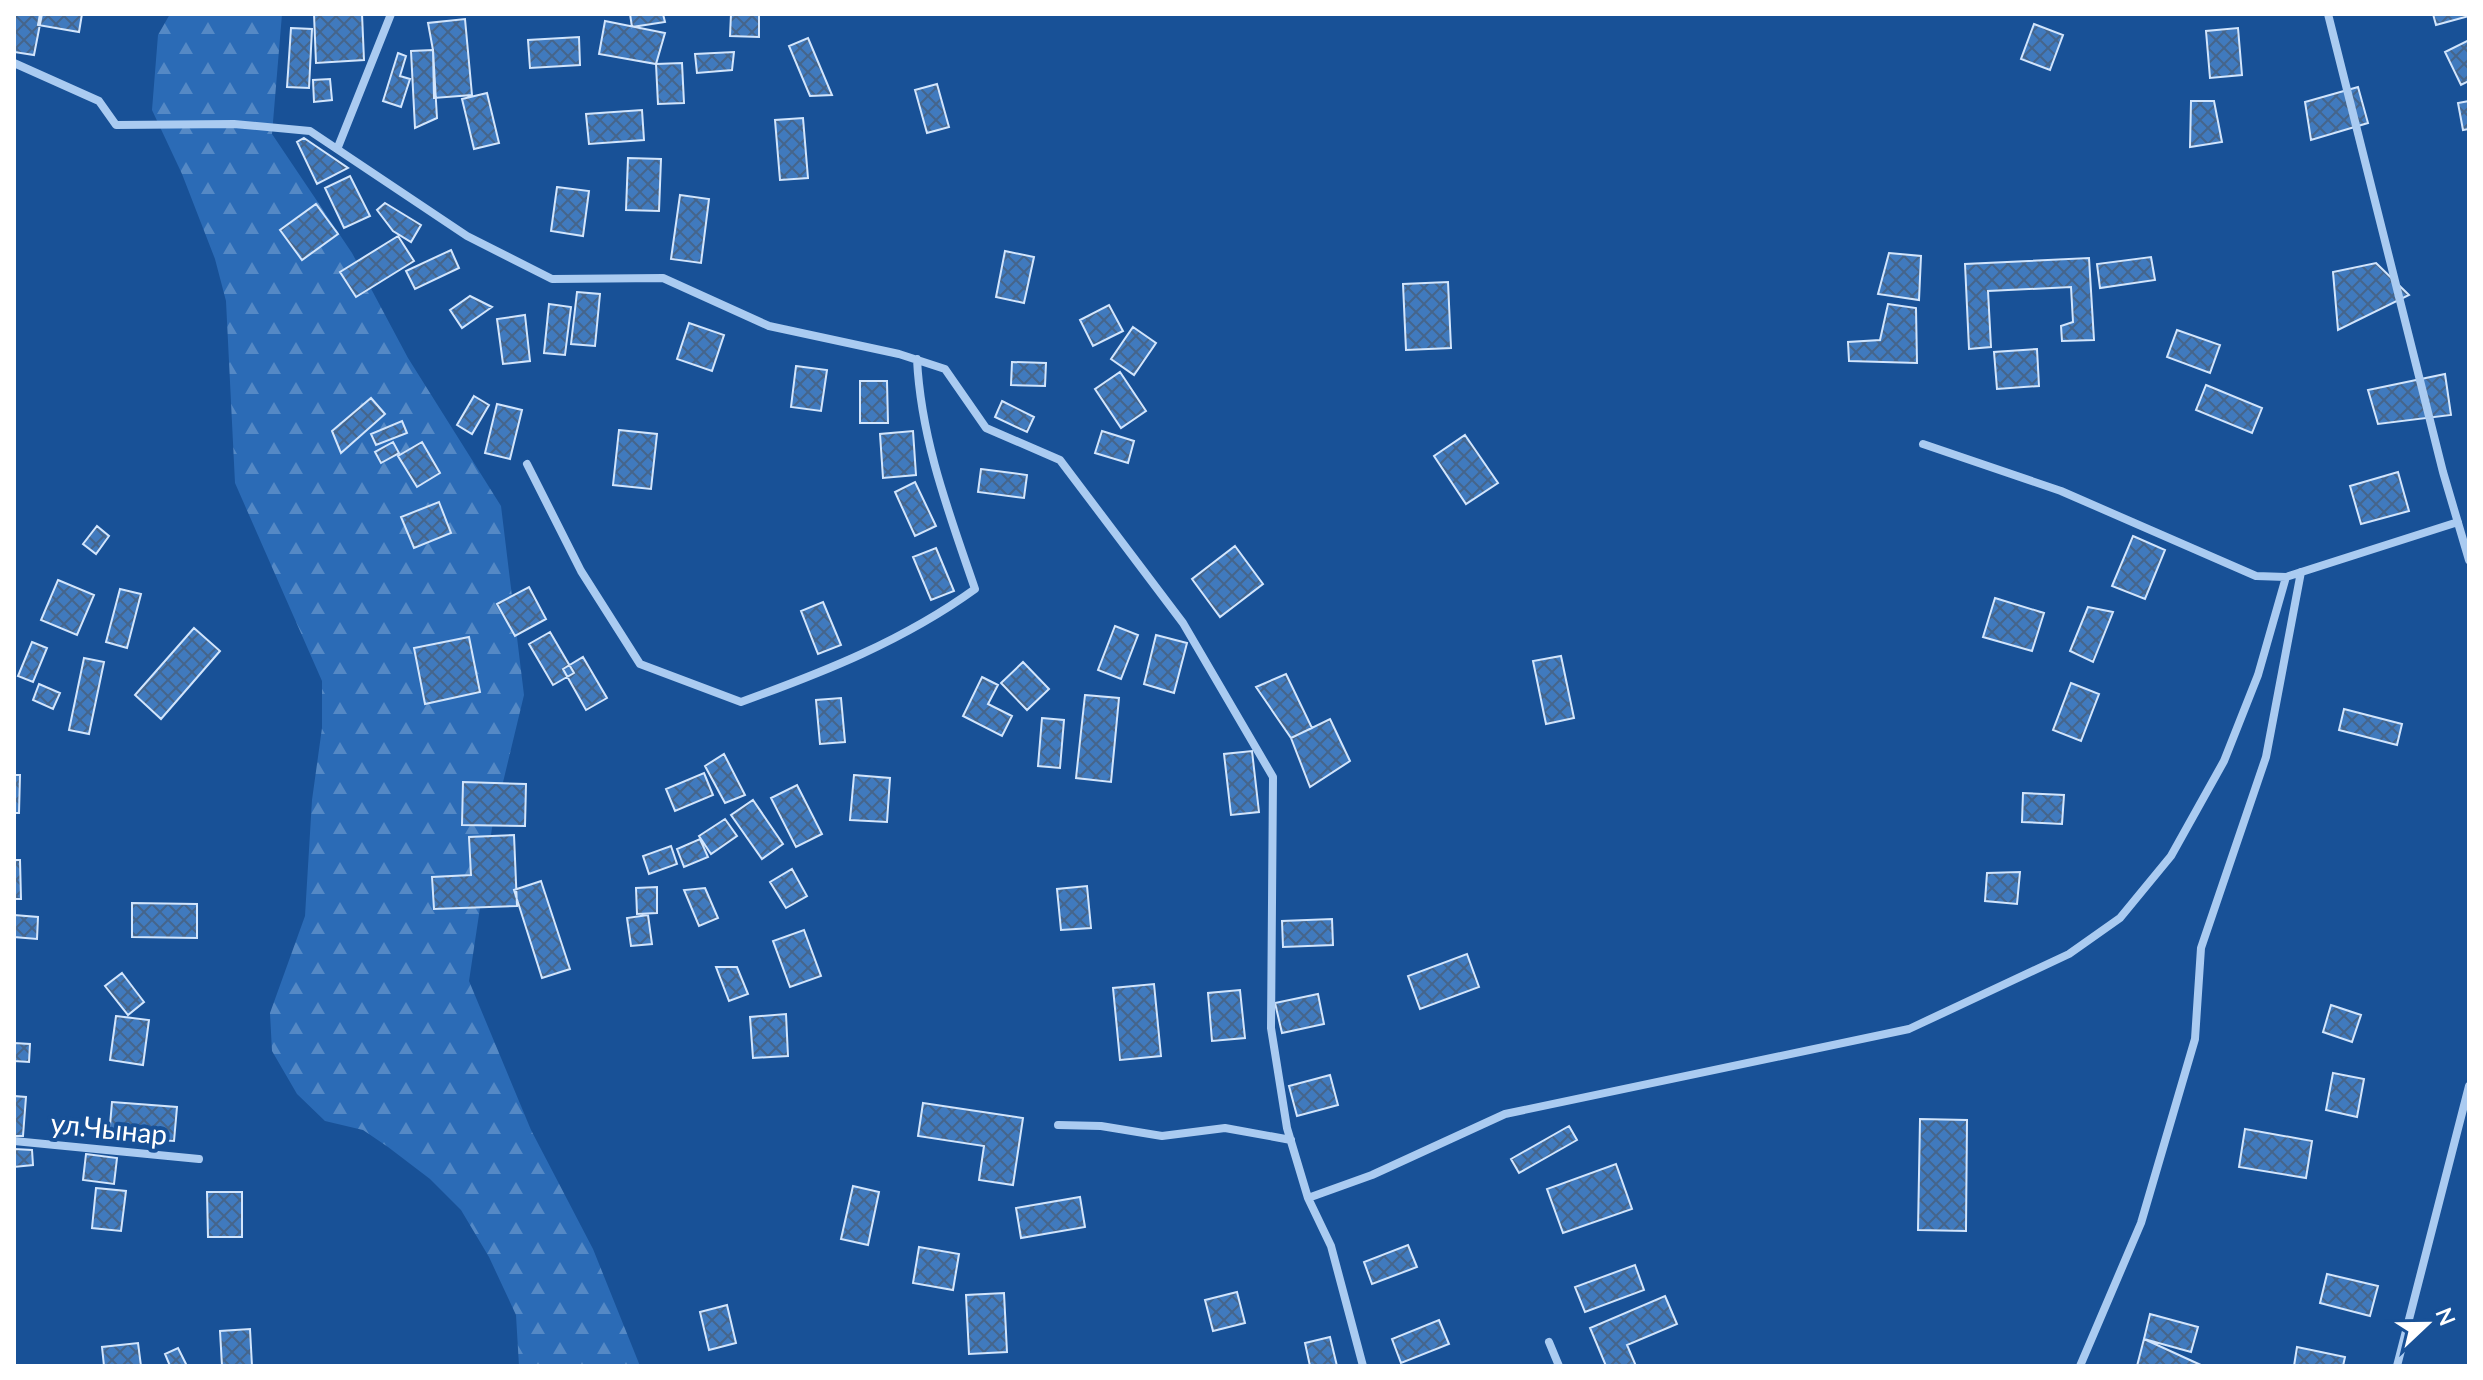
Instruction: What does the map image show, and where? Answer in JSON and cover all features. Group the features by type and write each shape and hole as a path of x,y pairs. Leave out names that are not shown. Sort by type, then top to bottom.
{"street":[{"path":"338,147 391,14"},
{"path":"2328,14 2469,560"},
{"path":"14,63 99,101 116,125 234,124 310,131 467,236 552,279 663,278 769,326 917,359 945,369 986,428 1060,460 1183,623 1273,777 1271,1028 1291,1140 1308,1198 1331,1246 1363,1366"},
{"path":"527,464 581,571 640,664 741,702 841,665 928,623 975,589 927,447 919,400 917,359"},
{"path":"1923,444 2061,491 2256,576 2286,577 2458,522"},
{"path":"2080,1366 2141,1223 2195,1039 2201,948 2266,757 2301,572"},
{"path":"1308,1198 1372,1175 1505,1114 1909,1029 2069,954 2120,918 2171,856 2224,761 2258,675 2286,577"},
{"path":"2397,1366 2469,1086"},
{"path":"1058,1125 1101,1126 1162,1136 1225,1128 1291,1140"},
{"name":"ул.Чынар","path":"14,1141 199,1159"},
{"path":"1549,1342 1559,1366"}],"green space":[{"path":"170,14 282,14 272,134 352,253 408,358 501,506 524,695 492,828 469,981 531,1130 593,1249 640,1366 519,1366 516,1315 489,1257 461,1210 430,1179 363,1130 325,1121 297,1094 272,1051 270,1013 305,916 312,800 322,728 322,681 235,483 226,301 215,259 182,174 152,110 158,35"}],"building":[{"path":"14,14 42,14 34,55 14,52"},
{"path":"40,14 82,14 79,32 38,25"},
{"path":"314,14 362,14 364,60 316,63"},
{"path":"630,14 663,14 665,22 632,27"},
{"path":"731,14 759,14 759,37 730,36"},
{"path":"2433,14 2469,14 2469,16 2436,25"},
{"path":"465,19 472,95 434,98 433,50 428,23"},
{"path":"605,21 665,33 656,64 599,54"},
{"path":"2034,24 2063,35 2050,70 2021,59"},
{"path":"291,28 312,29 309,88 287,87"},
{"path":"2238,28 2242,75 2210,78 2206,31"},
{"path":"579,37 580,65 530,68 528,40"},
{"path":"808,38 832,95 810,96 789,46"},
{"path":"2469,40 2469,81 2461,85 2445,52"},
{"path":"433,50 437,118 415,128 411,51"},
{"path":"734,52 732,70 697,73 695,54"},
{"path":"398,53 406,56 400,76 410,79 401,107 383,101"},
{"path":"682,63 684,103 658,104 656,64"},
{"path":"330,79 332,100 314,102 313,80"},
{"path":"937,84 949,127 927,133 915,90"},
{"path":"2358,87 2368,123 2311,140 2305,102"},
{"path":"487,93 499,143 474,149 462,99"},
{"path":"2191,101 2214,101 2222,142 2190,147"},
{"path":"2469,101 2469,129 2463,130 2458,103"},
{"path":"642,110 644,140 589,144 586,114"},
{"path":"803,118 808,178 780,180 775,120"},
{"path":"304,138 348,168 317,184 297,142"},
{"path":"628,158 661,159 659,211 626,210"},
{"path":"350,176 370,216 344,228 325,188"},
{"path":"557,187 589,191 583,236 551,231"},
{"path":"680,195 709,199 701,263 671,259"},
{"path":"385,203 421,225 411,242 393,231 377,210"},
{"path":"316,204 338,234 302,260 280,230"},
{"path":"398,236 414,261 356,297 340,272"},
{"path":"451,250 459,268 415,289 406,271"},
{"path":"1005,251 1034,257 1024,303 996,297"},
{"path":"1889,253 1921,256 1919,300 1878,294"},
{"path":"2151,257 2155,280 2100,288 2097,264"},
{"path":"2089,258 2094,340 2062,341 2061,326 2073,322 2071,287 1988,291 1991,347 1969,349 1965,264"},
{"path":"2376,263 2409,295 2338,330 2333,272"},
{"path":"1448,282 1451,348 1406,350 1403,284"},
{"path":"577,292 600,294 595,346 571,344"},
{"path":"470,296 492,307 462,328 450,310"},
{"path":"549,304 571,307 565,355 544,353"},
{"path":"1888,304 1916,308 1917,363 1849,361 1848,342 1880,340"},
{"path":"1109,305 1123,331 1093,346 1080,320"},
{"path":"525,315 530,361 503,364 497,319"},
{"path":"689,323 724,335 712,371 677,359"},
{"path":"1133,327 1156,343 1134,375 1111,359"},
{"path":"2177,330 2220,345 2210,373 2167,357"},
{"path":"2037,349 2039,386 1997,389 1994,352"},
{"path":"1012,362 1046,363 1045,386 1011,385"},
{"path":"796,366 827,370 821,411 791,407"},
{"path":"1120,372 1146,411 1121,428 1095,389"},
{"path":"2445,374 2451,415 2378,424 2368,390"},
{"path":"860,381 887,381 888,423 860,423"},
{"path":"2206,385 2262,408 2252,433 2196,410"},
{"path":"474,396 489,405 472,434 457,425"},
{"path":"371,398 385,414 341,453 332,431"},
{"path":"1002,401 1034,417 1027,432 995,417"},
{"path":"497,404 522,410 510,459 485,453"},
{"path":"402,421 407,433 376,445 371,434"},
{"path":"619,430 657,434 651,489 613,485"},
{"path":"913,431 916,475 883,478 880,434"},
{"path":"1102,431 1134,441 1128,463 1095,453"},
{"path":"1465,435 1498,483 1466,504 1434,456"},
{"path":"393,442 399,453 381,463 375,452"},
{"path":"422,442 440,473 417,487 398,456"},
{"path":"981,469 1027,475 1024,498 978,492"},
{"path":"2398,472 2409,511 2361,524 2350,486"},
{"path":"915,482 936,526 915,536 895,492"},
{"path":"439,502 451,533 414,548 401,517"},
{"path":"97,526 109,536 96,554 83,544"},
{"path":"2133,536 2165,550 2145,599 2112,586"},
{"path":"1235,546 1263,584 1220,617 1192,579"},
{"path":"936,548 954,591 931,600 913,557"},
{"path":"58,580 94,595 77,635 41,620"},
{"path":"529,587 546,619 515,636 497,604"},
{"path":"120,589 141,594 127,648 106,642"},
{"path":"1995,598 2044,613 2032,651 1983,637"},
{"path":"823,602 841,645 818,654 801,611"},
{"path":"2088,607 2113,612 2093,662 2070,651"},
{"path":"1115,626 1138,635 1121,679 1098,670"},
{"path":"194,628 220,651 161,719 135,695"},
{"path":"550,632 574,673 553,685 529,644"},
{"path":"1156,635 1187,643 1174,693 1144,684"},
{"path":"469,637 480,692 425,704 414,648"},
{"path":"32,642 47,648 33,682 18,676"},
{"path":"1561,656 1574,718 1546,724 1533,661"},
{"path":"583,657 607,698 586,710 563,669"},
{"path":"84,658 104,662 89,734 69,730"},
{"path":"1023,662 1049,689 1027,710 1001,683"},
{"path":"1286,674 1312,728 1291,738 1256,687"},
{"path":"982,677 998,685 988,704 1012,716 1002,736 963,716"},
{"path":"2071,683 2099,694 2081,741 2053,730"},
{"path":"39,684 60,693 53,709 33,700"},
{"path":"1085,695 1119,698 1111,782 1076,778"},
{"path":"841,698 845,742 820,744 816,700"},
{"path":"2344,709 2402,724 2397,745 2339,730"},
{"path":"1042,718 1064,720 1060,768 1038,766"},
{"path":"1330,719 1350,761 1310,787 1291,738"},
{"path":"1252,751 1259,812 1231,815 1224,754"},
{"path":"724,754 745,795 725,803 705,766"},
{"path":"704,773 713,795 675,811 666,789"},
{"path":"14,775 20,775 19,813 14,813"},
{"path":"854,775 890,778 887,822 850,820"},
{"path":"463,782 526,784 525,826 462,825"},
{"path":"797,785 822,834 796,847 771,798"},
{"path":"2023,793 2064,795 2062,824 2022,822"},
{"path":"753,800 783,844 762,859 731,815"},
{"path":"725,819 737,836 711,854 699,836"},
{"path":"514,835 517,906 434,909 432,877 471,875 469,837"},
{"path":"700,839 708,857 684,867 677,849"},
{"path":"671,846 677,864 649,874 643,856"},
{"path":"14,860 20,860 21,899 14,899"},
{"path":"792,869 807,896 786,908 770,882"},
{"path":"2020,872 2017,904 1985,901 1987,873"},
{"path":"541,881 570,969 542,978 514,890"},
{"path":"1087,886 1091,928 1061,930 1057,889"},
{"path":"657,887 657,913 637,914 636,888"},
{"path":"705,888 718,918 699,926 684,890"},
{"path":"132,903 197,904 197,938 132,937"},
{"path":"14,915 38,917 37,939 14,937"},
{"path":"648,915 652,944 631,946 627,918"},
{"path":"1332,919 1333,945 1283,947 1282,921"},
{"path":"804,930 821,976 790,987 773,941"},
{"path":"1467,954 1479,987 1420,1009 1408,976"},
{"path":"716,967 737,967 748,994 729,1001"},
{"path":"122,973 144,1002 128,1015 105,986"},
{"path":"1154,984 1161,1056 1120,1060 1113,988"},
{"path":"1240,990 1245,1038 1212,1041 1208,993"},
{"path":"1318,994 1324,1024 1282,1033 1275,1003"},
{"path":"2331,1005 2361,1015 2352,1042 2323,1032"},
{"path":"786,1014 788,1056 753,1058 750,1017"},
{"path":"116,1016 149,1020 143,1065 110,1060"},
{"path":"14,1043 30,1044 29,1062 14,1061"},
{"path":"2333,1073 2364,1079 2357,1117 2326,1110"},
{"path":"1330,1075 1338,1105 1297,1116 1289,1086"},
{"path":"14,1096 26,1097 23,1136 14,1136"},
{"path":"112,1102 177,1107 174,1141 109,1137"},
{"path":"923,1103 1023,1118 1013,1185 979,1180 984,1146 918,1136"},
{"path":"1920,1119 1967,1120 1966,1231 1918,1230"},
{"path":"1569,1126 1577,1140 1519,1173 1511,1159"},
{"path":"2245,1129 2312,1141 2306,1178 2239,1167"},
{"path":"14,1149 32,1150 33,1165 14,1167"},
{"path":"86,1154 117,1158 114,1184 83,1180"},
{"path":"1616,1164 1632,1209 1563,1233 1547,1189"},
{"path":"853,1186 879,1192 868,1245 841,1239"},
{"path":"96,1188 126,1191 121,1231 92,1228"},
{"path":"207,1192 242,1192 242,1237 208,1237"},
{"path":"1080,1197 1085,1227 1021,1238 1016,1208"},
{"path":"1408,1245 1417,1267 1372,1284 1364,1262"},
{"path":"919,1247 959,1254 953,1290 913,1283"},
{"path":"1635,1265 1644,1290 1585,1312 1575,1287"},
{"path":"2327,1274 2378,1286 2370,1316 2320,1303"},
{"path":"1237,1292 1245,1323 1213,1331 1205,1300"},
{"path":"1004,1293 1007,1352 969,1354 966,1295"},
{"path":"1665,1296 1677,1324 1627,1345 1636,1366 1606,1366 1590,1328"},
{"path":"727,1305 736,1343 709,1350 700,1312"},
{"path":"2150,1314 2198,1327 2191,1352 2144,1339"},
{"path":"1439,1320 1449,1344 1401,1363 1392,1339"},
{"path":"250,1329 252,1366 222,1366 220,1331"},
{"path":"1330,1337 1337,1366 1310,1366 1305,1343"},
{"path":"2144,1339 2203,1366 2137,1366"},
{"path":"138,1343 141,1366 104,1366 102,1347"},
{"path":"2297,1347 2345,1357 2343,1366 2294,1366"},
{"path":"178,1348 187,1366 170,1366 165,1354"}]}
